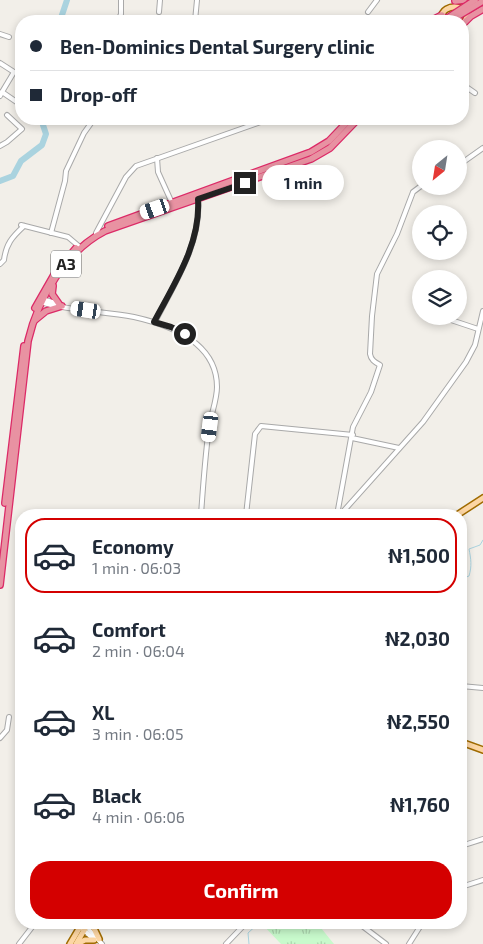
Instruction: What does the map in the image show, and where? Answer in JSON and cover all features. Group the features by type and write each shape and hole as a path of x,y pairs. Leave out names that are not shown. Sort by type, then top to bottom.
{"highway":[{"path":"455,1 464,0"},
{"path":"450,15 475,0"},
{"path":"460,15 483,1"},
{"path":"469,19 483,9"},
{"name":"A3","path":"0,585 27,351 33,321 41,301 79,247 106,232 318,149 344,125"},
{"name":"A3","path":"0,550 22,355 27,330 60,265 96,233 121,221 311,159 330,148 352,125"},
{"path":"33,321 46,311 60,305 52,294 55,280"}],"main road":[{"path":"444,0 446,7 444,15"},
{"path":"446,7 455,1 466,10 467,15"},
{"path":"467,509 483,498"},
{"path":"467,744 483,750"},
{"path":"70,944 82,929"},
{"path":"76,944 83,929"},
{"path":"88,929 99,942"},
{"path":"76,944 85,940 99,942"}],"street":[{"path":"121,0 121,15"},
{"path":"159,12 160,0"},
{"path":"196,15 197,0"},
{"path":"368,12 377,0"},
{"path":"0,34 8,37"},
{"path":"0,63 14,72 1,94 15,102"},
{"path":"469,89 475,93"},
{"path":"7,115 15,122"},
{"path":"0,146 22,129 18,125"},
{"path":"51,233 66,171 90,125"},
{"path":"96,233 130,172 140,164 252,125"},
{"path":"468,159 483,148"},
{"path":"157,158 158,172 172,203"},
{"path":"339,509 353,427 371,392 380,364 370,358 377,274 397,234 412,195"},
{"path":"154,322 190,250 196,227 197,197"},
{"path":"0,264 4,260 4,251 8,244 23,226 68,237 79,247"},
{"path":"41,301 132,317 178,330 195,342 210,361 216,377 217,390 210,427 202,509"},
{"path":"343,509 436,405 466,362 475,344 483,311"},
{"path":"466,325 478,329"},
{"path":"247,509 255,434 261,426 352,436 399,448"},
{"path":"467,687 483,688"},
{"path":"0,738 7,730 9,717"},
{"path":"467,844 483,839"},
{"path":"467,885 483,880"},
{"path":"19,944 31,929"},
{"path":"88,929 99,942"},
{"path":"226,944 240,929"},
{"path":"366,929 386,944"},
{"path":"409,944 419,929"}],"green space":[{"path":"267,929 322,929 334,944 281,944"}],"waterway":[{"path":"62,15 67,0"},
{"path":"0,181 13,176 21,161 42,145 46,134 43,125"},
{"path":"467,577 471,569 469,549 480,545 483,540"},
{"path":"249,944 248,933 252,929"}],"route":[{"path":"185,334 154,322 190,250 196,227 198,199 245,183"}]}
